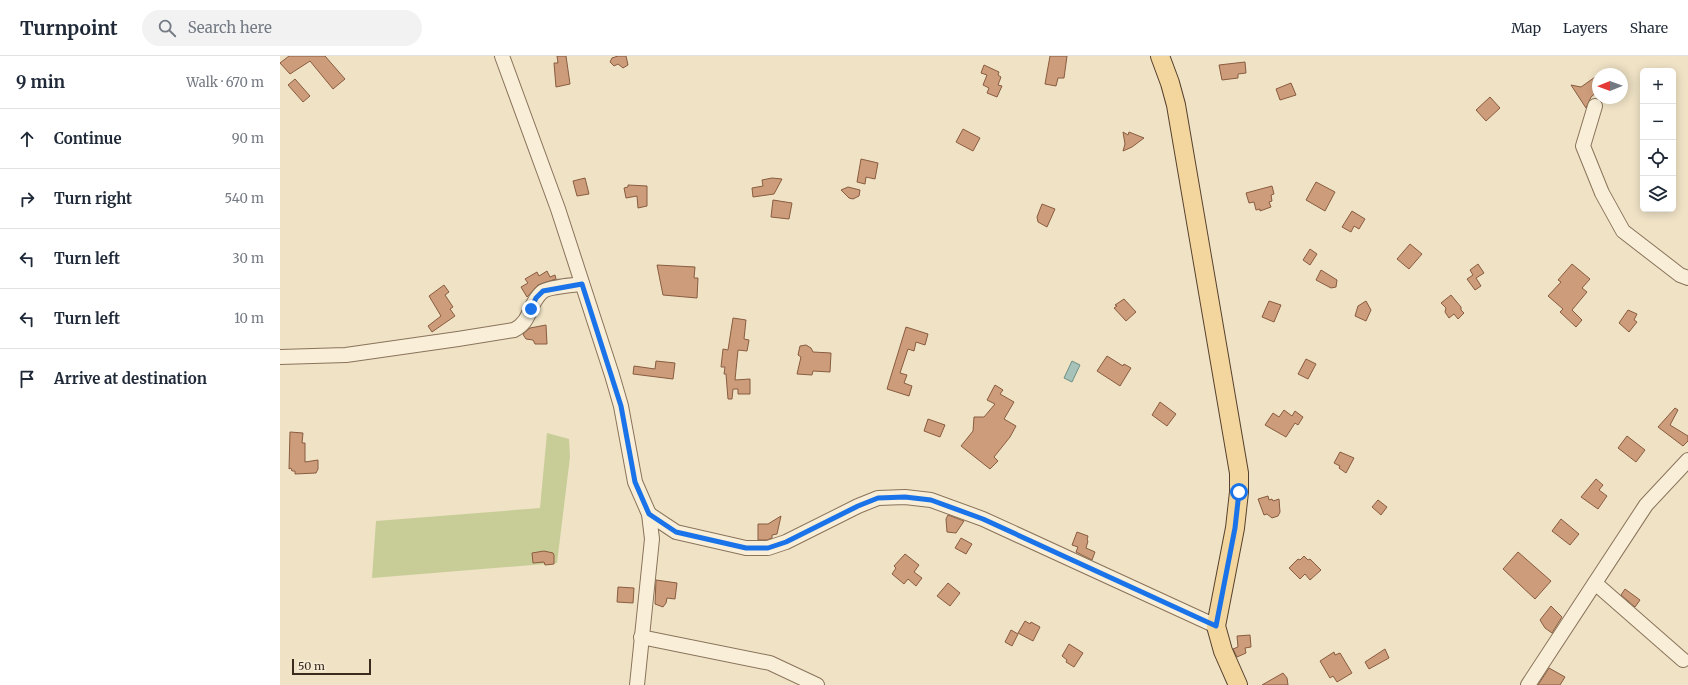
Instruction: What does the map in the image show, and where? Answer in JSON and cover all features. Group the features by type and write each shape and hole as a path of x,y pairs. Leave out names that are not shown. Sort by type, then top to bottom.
{"main road":[{"path":"1160,56 1176,105 1239,473 1239,492 1235,528 1216,626 1222,651 1238,685"}],"street":[{"path":"502,56 558,209 621,406 635,482 649,514 652,539 637,685"},
{"path":"1595,106 1583,146 1602,193 1623,231 1680,275 1688,278"},
{"path":"280,357 346,355 514,330 526,322 536,298 543,291 582,284"},
{"path":"1528,685 1646,505 1688,460"},
{"path":"649,514 676,532 746,548 768,548 786,542 858,506 878,498 905,497 931,500 983,519 1216,626"},
{"path":"1595,583 1683,660"},
{"path":"641,637 770,663 817,685"}],"green space":[{"path":"547,433 569,439 570,457 557,563 372,578 376,521 540,508"}],"water":[{"path":"1072,361 1080,365 1072,382 1064,378"}],"building":[{"path":"289,56 325,56 345,79 333,89 310,61 290,74 280,63"},
{"path":"557,56 566,56 570,84 556,87 554,63 558,63"},
{"path":"626,56 628,65 623,68 618,64 614,66 610,62 612,58"},
{"path":"1050,56 1067,56 1064,78 1058,78 1056,86 1045,84"},
{"path":"1245,62 1246,73 1238,74 1238,78 1222,80 1219,65"},
{"path":"984,65 999,72 998,75 1001,77 998,85 1002,86 997,97 987,93 989,88 983,85 987,75 981,73"},
{"path":"295,79 310,96 303,102 288,85"},
{"path":"1592,79 1592,96 1586,108 1571,85 1581,87"},
{"path":"1291,83 1296,95 1280,100 1276,89"},
{"path":"1490,97 1500,108 1486,121 1476,110"},
{"path":"963,129 980,138 973,151 956,142"},
{"path":"1123,132 1128,135 1129,132 1144,138 1132,147 1123,151 1125,144"},
{"path":"861,159 878,163 875,179 866,177 865,184 857,182"},
{"path":"585,178 589,194 577,196 573,181"},
{"path":"772,178 782,179 774,194 753,197 752,188 763,186 762,180"},
{"path":"1316,182 1335,192 1325,211 1306,200"},
{"path":"628,185 647,186 647,206 638,208 637,196 626,198 624,188 628,187"},
{"path":"1272,186 1274,194 1271,195 1272,201 1269,202 1271,207 1260,211 1260,209 1256,210 1254,202 1249,203 1246,193"},
{"path":"848,187 860,190 859,196 853,199 849,198 841,190"},
{"path":"773,200 792,203 789,219 771,217"},
{"path":"1042,204 1055,209 1047,227 1038,222 1037,217"},
{"path":"1352,211 1365,219 1359,229 1354,226 1351,232 1342,227"},
{"path":"1410,244 1422,254 1409,269 1397,259"},
{"path":"1310,249 1317,254 1310,265 1303,260"},
{"path":"1478,264 1484,273 1476,278 1481,286 1475,290 1467,279 1473,275 1470,270"},
{"path":"1572,264 1590,279 1582,288 1587,292 1572,310 1582,320 1576,327 1560,312 1563,309 1548,296 1561,282 1558,280"},
{"path":"657,265 695,267 694,278 698,278 697,298 663,295"},
{"path":"1321,270 1337,280 1336,287 1331,288 1316,280"},
{"path":"547,271 550,277 555,275 556,279 538,285 527,297 521,287 528,283 525,279 537,272 539,276"},
{"path":"444,285 449,292 445,295 453,307 450,309 455,316 432,332 428,326 441,316 429,296"},
{"path":"1451,295 1464,313 1458,319 1454,314 1449,318 1445,312 1446,308 1441,303"},
{"path":"1124,299 1136,312 1126,321 1114,308 1117,306 1115,305"},
{"path":"1269,301 1281,305 1274,322 1262,317"},
{"path":"1366,301 1371,310 1366,321 1355,316 1358,306"},
{"path":"1628,310 1637,314 1634,320 1637,322 1629,332 1619,323"},
{"path":"733,318 746,320 744,339 749,340 747,351 738,350 735,380 750,379 750,394 738,394 738,389 733,389 732,399 728,399 726,374 724,374 725,367 721,367 723,349 728,350"},
{"path":"546,325 547,344 535,344 533,340 526,339 523,334 530,328"},
{"path":"906,327 928,334 925,345 916,342 914,351 908,349 900,373 907,375 904,383 912,386 909,396 887,389"},
{"path":"806,345 811,348 813,352 831,353 830,372 813,371 812,375 797,374 801,357 798,355 800,346"},
{"path":"1107,356 1123,366 1124,364 1131,368 1120,386 1097,371"},
{"path":"1306,359 1316,364 1308,379 1298,374"},
{"path":"656,361 675,363 673,379 633,374 634,366 655,369"},
{"path":"995,385 1003,390 1000,394 1014,402 1004,419 1016,426 1010,437 994,457 998,461 990,469 961,446 973,431 974,417 984,417 995,404 987,400"},
{"path":"1160,402 1176,414 1167,426 1152,415"},
{"path":"1675,408 1678,410 1670,425 1688,436 1688,441 1683,446 1658,427"},
{"path":"1284,410 1292,416 1295,411 1303,417 1298,425 1295,423 1286,437 1265,425 1273,413 1279,417"},
{"path":"928,419 945,425 940,437 924,431"},
{"path":"290,432 303,433 302,443 305,443 305,462 318,460 318,469 316,473 295,474 295,471 292,471 291,468 289,469"},
{"path":"1627,436 1645,450 1636,462 1618,448"},
{"path":"1340,452 1354,458 1346,473 1339,468 1340,466 1334,463"},
{"path":"1596,479 1603,485 1599,490 1607,496 1598,509 1581,497"},
{"path":"1268,496 1269,500 1272,499 1273,501 1279,499 1280,512 1278,516 1272,518 1267,514 1264,515 1258,499"},
{"path":"1378,500 1387,507 1381,515 1372,507"},
{"path":"948,515 964,521 956,533 947,532 946,519"},
{"path":"781,516 777,534 772,535 772,538 767,540 758,540 758,524 768,524"},
{"path":"1561,519 1579,534 1570,545 1552,531"},
{"path":"1077,532 1088,536 1086,548 1095,552 1092,560 1076,552 1078,547 1072,545"},
{"path":"961,538 972,544 966,554 955,548"},
{"path":"544,551 553,553 554,564 545,565 544,562 533,563 532,553"},
{"path":"1518,552 1551,581 1535,599 1503,569"},
{"path":"905,554 919,565 914,572 922,578 916,586 908,579 904,584 892,574 896,568 894,566"},
{"path":"1304,556 1308,560 1310,559 1321,570 1310,580 1305,574 1300,579 1289,568 1298,559 1300,560"},
{"path":"656,580 677,583 675,599 667,598 663,607 655,604"},
{"path":"948,583 960,593 950,606 937,596"},
{"path":"618,587 634,588 633,603 617,602"},
{"path":"1625,589 1640,600 1635,607 1621,595"},
{"path":"1551,606 1562,617 1552,633 1545,628 1540,620"},
{"path":"1025,621 1030,624 1031,622 1040,627 1033,641 1018,633"},
{"path":"1011,630 1018,634 1012,646 1005,642"},
{"path":"1250,635 1251,647 1245,648 1246,653 1237,657 1233,649 1238,647 1237,636"},
{"path":"1069,644 1083,653 1074,667 1066,662 1067,660 1062,656"},
{"path":"1385,649 1389,658 1369,669 1365,662"},
{"path":"1334,652 1335,655 1340,653 1352,673 1337,682 1333,676 1330,678 1320,661"},
{"path":"1549,668 1565,677 1560,685 1538,685"},
{"path":"1283,673 1287,678 1288,685 1262,685"}],"route":[{"path":"531,309 536,298 543,291 582,284 621,406 635,482 649,514 676,532 746,548 768,548 786,542 858,506 878,498 905,497 931,500 983,519 1216,626 1235,528 1239,492"}]}
